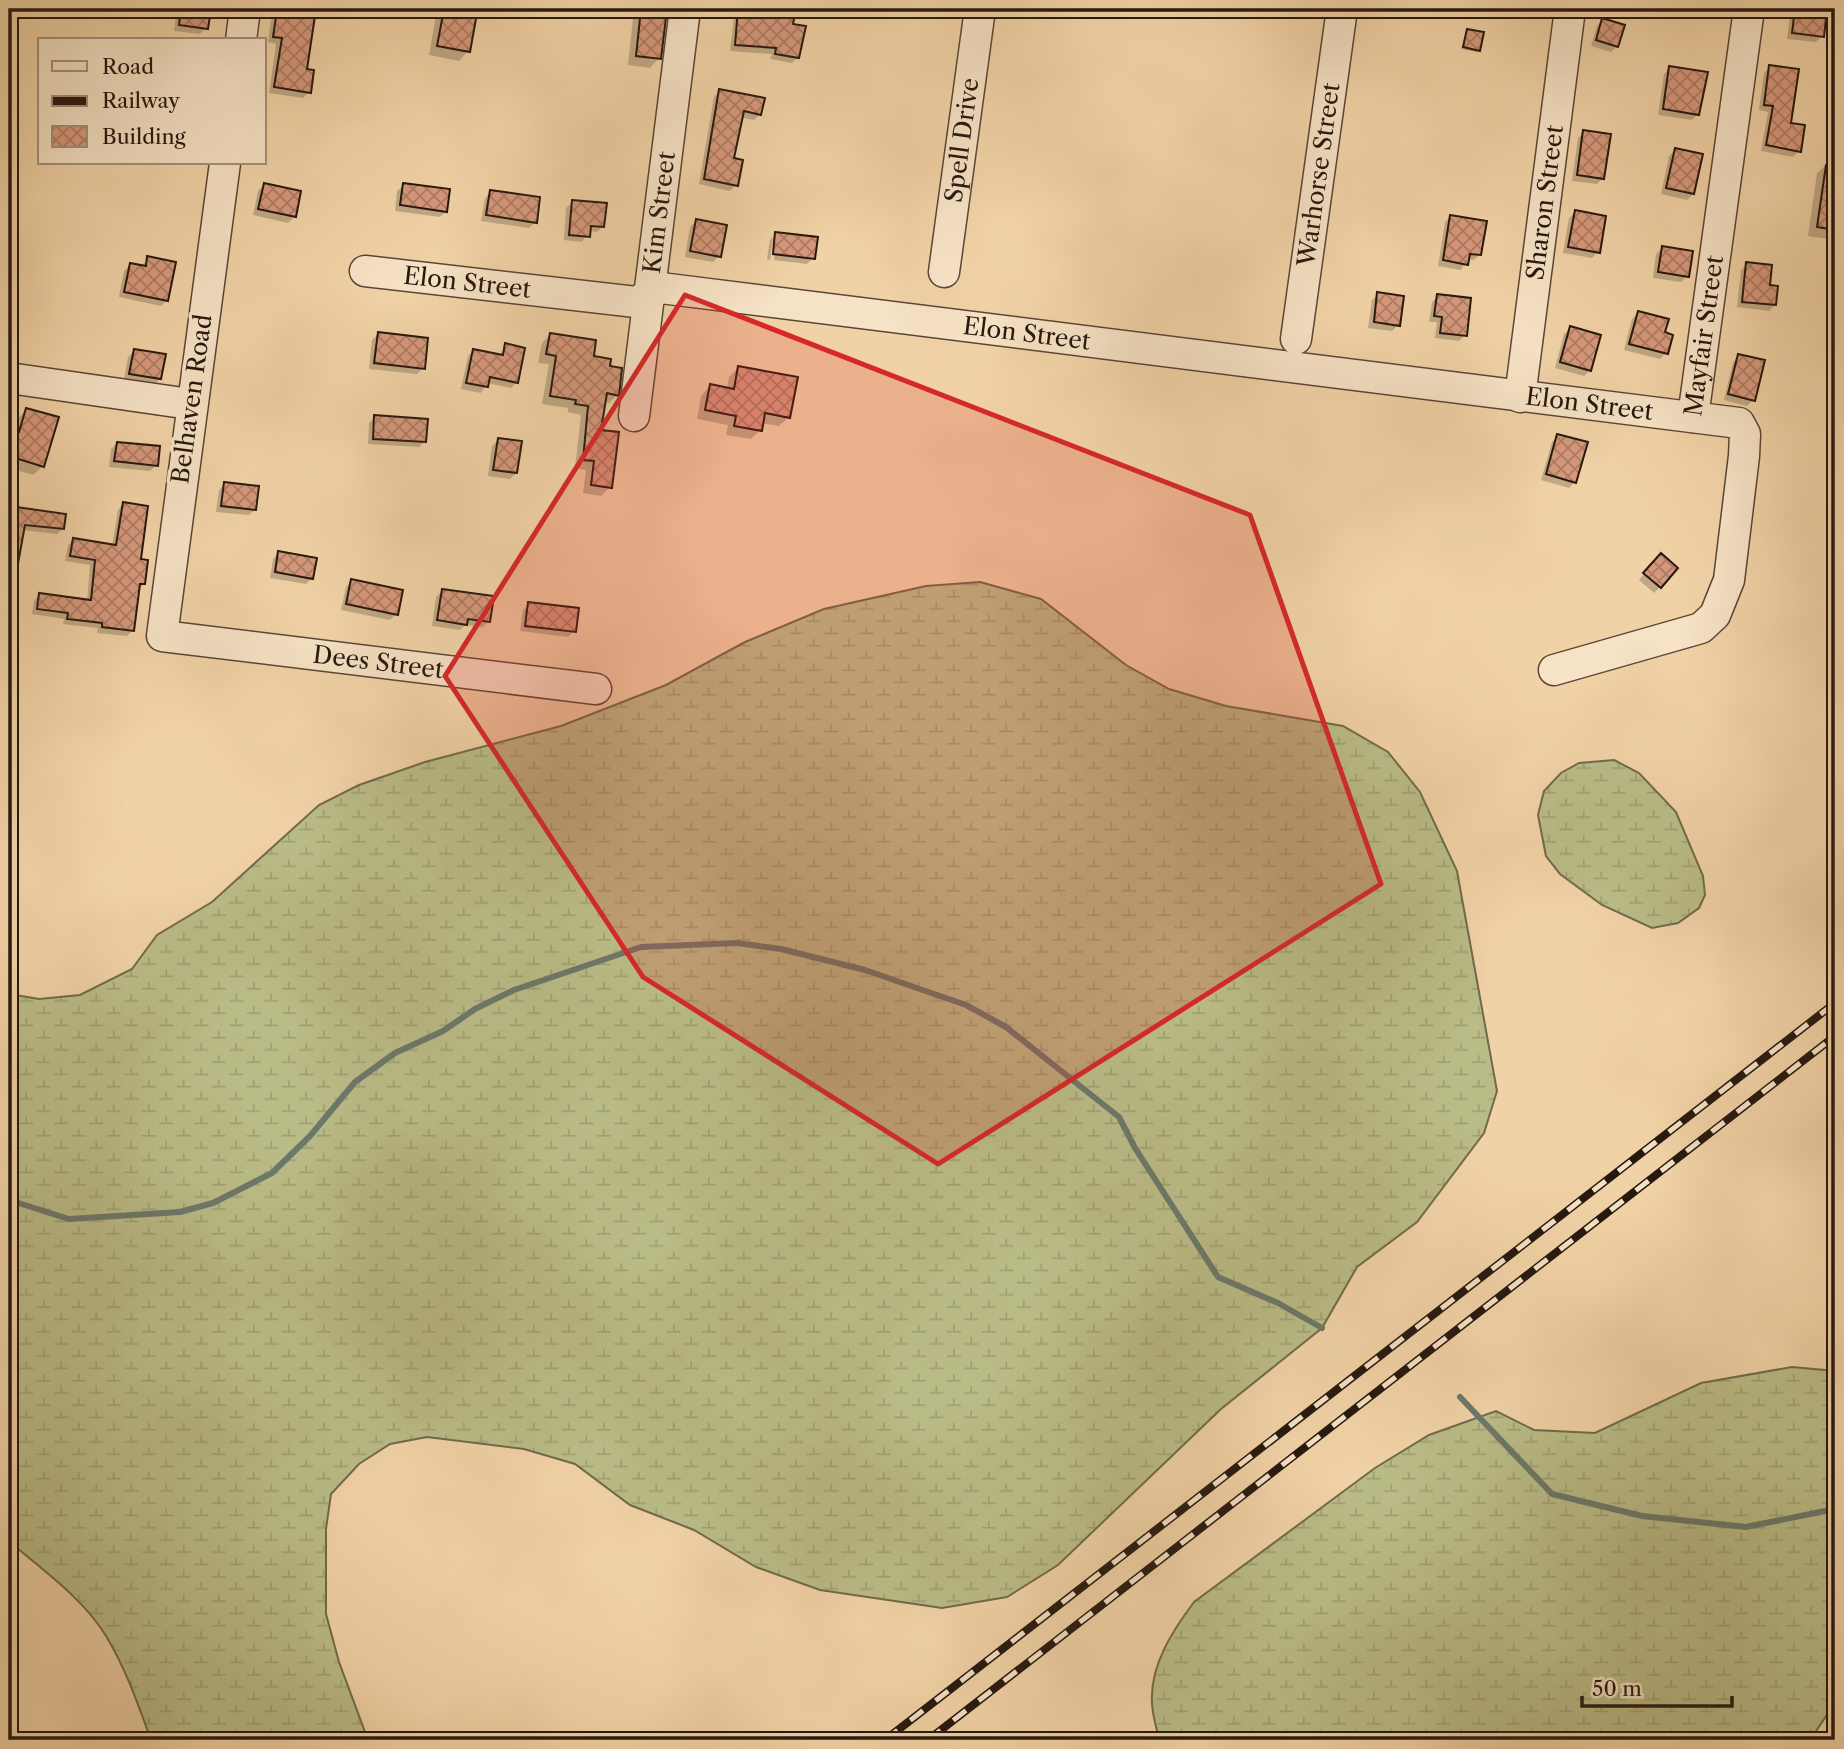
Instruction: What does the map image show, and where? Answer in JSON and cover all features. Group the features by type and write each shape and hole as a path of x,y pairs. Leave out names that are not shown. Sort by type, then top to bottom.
{"street":[{"path":"241,38 245,9"},
{"name":"Kim Street","path":"634,416 685,9"},
{"name":"Spell Drive","path":"944,272 980,9"},
{"name":"Warhorse Street","path":"1296,338 1342,9"},
{"name":"Sharon Street","path":"1520,397 1570,9"},
{"name":"Mayfair Street","path":"1554,670 1702,628 1715,615 1724,599 1729,580 1745,434 1739,423 1693,417 1749,9"},
{"name":"Belhaven Road","path":"162,636 190,404 225,164"},
{"name":"Elon Street","path":"365,271 636,302 661,288 675,289 1693,417"},
{"path":"9,378 190,404"},
{"name":"Dees Street","path":"162,636 596,689"}],"highlighted area":[{"path":"685,295 1250,515 1381,884 938,1164 643,977 445,676"}],"green space":[{"path":"980,582 1041,599 1126,665 1169,689 1226,706 1343,726 1388,752 1420,792 1457,871 1497,1091 1484,1133 1417,1222 1357,1267 1322,1328 1221,1409 1058,1565 1007,1597 942,1608 820,1590 756,1567 694,1530 630,1505 575,1464 524,1449 427,1437 390,1444 359,1464 331,1494 326,1529 326,1614 339,1662 368,1740 151,1740 126,1674 97,1622 61,1585 9,1541 9,994 39,999 80,995 132,969 157,935 212,902 319,805 359,785 425,762 561,726 666,685 745,642 824,609 926,586"},
{"path":"1614,760 1639,773 1676,812 1703,876 1705,895 1699,908 1678,923 1652,928 1602,905 1560,874 1546,856 1538,815 1544,791 1561,773 1579,763"},
{"path":"1792,1367 1835,1371 1835,1703 1810,1740 1159,1740 1152,1707 1155,1675 1164,1649 1194,1602 1375,1468 1429,1435 1496,1411 1534,1430 1595,1433 1701,1383"}],"building":[{"path":"181,9 211,9 208,29 179,25"},
{"path":"444,9 472,9 471,12 477,13 470,52 437,46"},
{"path":"641,9 667,9 661,59 636,56"},
{"path":"738,9 796,9 793,24 806,26 799,58 775,54 776,48 735,45"},
{"path":"1795,9 1827,9 1824,37 1792,33"},
{"path":"277,10 315,16 307,69 314,70 311,93 274,87 282,38 273,37"},
{"path":"1602,18 1625,25 1618,47 1596,40"},
{"path":"1467,29 1484,32 1480,51 1463,47"},
{"path":"1769,65 1799,69 1791,123 1805,125 1801,152 1766,145 1773,106 1764,105"},
{"path":"1669,66 1708,72 1699,115 1663,109"},
{"path":"719,89 765,98 761,115 744,111 734,158 743,160 738,186 704,179"},
{"path":"1583,130 1611,134 1604,179 1577,175"},
{"path":"1675,148 1703,154 1694,194 1666,188"},
{"path":"1826,165 1835,166 1835,230 1817,227"},
{"path":"264,183 301,191 296,217 258,209"},
{"path":"403,183 450,189 447,212 400,205"},
{"path":"490,190 540,197 537,223 486,215"},
{"path":"572,200 607,203 604,227 591,226 590,237 569,235"},
{"path":"1575,210 1606,216 1600,253 1568,247"},
{"path":"1450,215 1487,221 1481,255 1470,254 1468,265 1443,260"},
{"path":"696,219 727,225 721,257 690,251"},
{"path":"775,232 818,237 815,259 773,254"},
{"path":"1662,246 1693,251 1689,277 1658,272"},
{"path":"147,256 176,262 168,301 124,292 130,263 146,266"},
{"path":"1746,262 1772,265 1770,285 1778,286 1776,305 1742,302"},
{"path":"1377,292 1404,296 1400,326 1374,322"},
{"path":"1437,294 1471,298 1467,336 1440,333 1442,317 1434,316"},
{"path":"1638,311 1669,319 1665,332 1673,335 1668,354 1629,344"},
{"path":"1570,326 1601,335 1591,371 1560,362"},
{"path":"378,332 428,338 425,369 374,363"},
{"path":"550,333 596,340 594,356 611,359 610,366 622,368 619,396 607,393 601,430 619,432 612,488 591,485 594,461 583,460 588,406 575,404 576,400 550,396 556,356 546,354"},
{"path":"505,343 525,348 518,383 490,377 488,387 466,383 473,349 503,355"},
{"path":"134,349 166,354 161,379 129,374"},
{"path":"1738,354 1765,360 1755,401 1728,394"},
{"path":"738,366 798,377 790,418 765,413 762,431 734,426 736,416 705,410 710,384 734,389"},
{"path":"26,408 59,417 44,467 9,456 14,431 19,432"},
{"path":"374,415 428,419 426,442 373,439"},
{"path":"1557,434 1588,442 1576,483 1546,474"},
{"path":"498,438 522,441 517,473 493,470"},
{"path":"117,442 160,446 158,466 114,461"},
{"path":"224,482 259,486 256,510 221,506"},
{"path":"123,502 148,506 141,559 148,560 145,584 140,584 134,631 102,627 102,623 67,619 68,613 37,609 39,593 91,600 95,560 70,556 73,538 116,545"},
{"path":"9,506 66,514 64,529 25,525 17,569 9,568"},
{"path":"278,551 317,558 313,579 275,572"},
{"path":"1661,553 1678,568 1661,588 1643,573"},
{"path":"351,579 403,590 398,615 346,604"},
{"path":"442,589 494,596 490,622 468,619 467,625 437,620"},
{"path":"528,602 579,608 576,632 525,626"}],"waterway":[{"path":"9,1200 69,1219 180,1212 213,1203 272,1173 310,1136 355,1082 395,1053 443,1031 475,1009 514,990 641,947 737,943 781,949 865,970 966,1005 1006,1027 1119,1117 1135,1148 1218,1277 1278,1303 1322,1328"},
{"path":"1460,1397 1552,1494 1642,1516 1746,1527 1835,1509"}],"railway":[{"path":"885,1740 1835,1003"},
{"path":"928,1740 1835,1036"}]}
